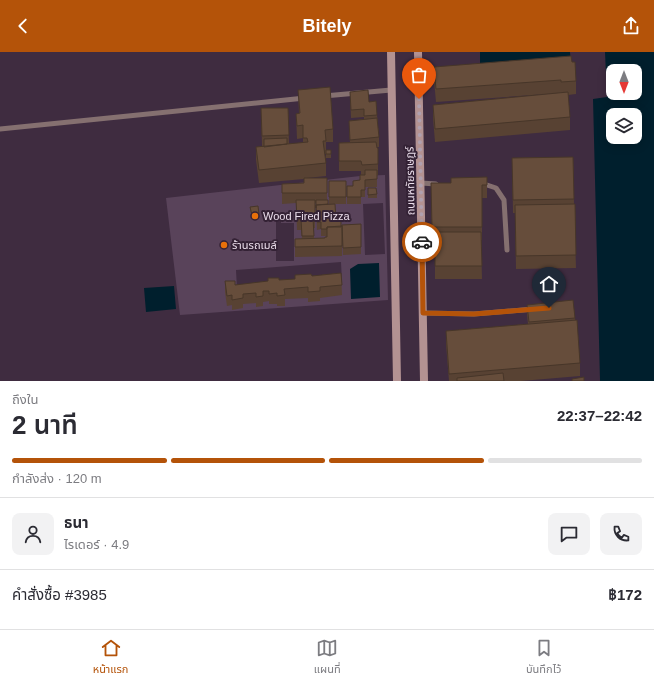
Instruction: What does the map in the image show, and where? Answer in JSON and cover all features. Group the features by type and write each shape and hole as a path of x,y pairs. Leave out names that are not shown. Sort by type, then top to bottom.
{"main road":[{"name":"ถนนหทัยราษฎร์","path":"391,52 397,381"},
{"name":"ถนนหทัยราษฎร์","path":"418,52 424,381"}],"lane":[{"path":"315,97 391,90"},
{"path":"0,129 308,98"},
{"path":"421,183 444,184"},
{"path":"473,184 487,185 496,188 501,193 504,200 507,250"},
{"path":"423,313 474,314 541,309"}],"shaded area":[{"name":"ร้านรถเมล์","path":"385,175 388,300 180,315 166,198 360,176","holes":["383,203 385,254 365,255 363,204","276,221 281,221 281,223 294,223 294,261 276,261","341,262 342,282 237,289 236,270"]}],"water":[{"path":"480,52 570,52 571,63 480,66"},
{"path":"605,52 654,52 654,381 600,381 593,99 606,97 606,100 642,100 642,64 606,64 606,74"},
{"path":"379,263 380,297 351,299 350,269 358,264"},
{"path":"174,286 176,309 146,312 144,288"}],"building":[{"path":"571,56 572,62 575,62 576,81 561,82 561,80 436,89 434,67"},
{"path":"330,87 333,129 325,130 326,141 323,141 326,163 259,170 256,147 308,142 307,138 303,138 303,125 297,126 296,114 300,113 298,90"},
{"path":"368,90 369,102 376,101 377,115 364,116 364,109 351,110 350,92"},
{"path":"568,92 570,117 435,129 433,105"},
{"path":"261,108 288,108 289,135 262,136"},
{"path":"377,118 379,137 350,140 349,121"},
{"path":"287,138 287,144 264,147 264,139"},
{"path":"376,142 378,148 378,164 362,165 361,161 339,161 339,143"},
{"path":"326,150 331,150 331,154 326,154"},
{"path":"573,157 574,199 513,200 512,158"},
{"path":"365,170 377,170 377,179 365,180 365,190 361,190 361,197 347,197 347,186 353,186 353,181 360,180 360,175 365,175"},
{"path":"487,177 487,185 482,185 482,227 432,227 431,183 451,183 451,178"},
{"path":"304,178 327,178 327,193 282,193 282,184 304,183"},
{"path":"329,181 346,181 346,197 329,197"},
{"path":"368,188 376,188 377,194 368,195"},
{"path":"296,200 315,200 315,218 313,218 314,236 302,236 301,219 297,219"},
{"path":"316,200 328,200 328,204 316,205"},
{"path":"335,204 336,221 341,221 341,227 327,227 327,229 321,229 321,222 317,222 316,205"},
{"path":"575,204 576,255 516,256 515,205"},
{"path":"258,206 259,214 252,215 250,207"},
{"path":"361,224 361,247 343,248 342,225"},
{"path":"342,226 342,246 295,247 295,239 325,238 327,237 327,227"},
{"path":"435,232 481,232 482,266 435,266"},
{"path":"341,273 342,285 320,287 320,291 308,292 308,287 284,289 285,295 277,296 277,293 269,294 269,291 263,291 263,296 256,297 256,293 243,294 243,298 232,300 232,295 227,296 225,281 235,281 235,285 268,281 268,278 279,278 279,280 295,279 295,275 311,274 312,276"},
{"path":"573,300 575,318 529,322 527,305"},
{"path":"577,320 580,363 449,374 446,331"},
{"path":"503,373 504,381 457,381 457,378"},
{"path":"584,377 584,381 572,381 572,379"}],"way so far":[{"path":"419,99 422,242"}],"place":[{"name":"Wood Fired Pizza","path":"255,216"},
{"name":"ร้านรถเมล์","path":"224,245"}],"route":[{"path":"422,242 423,313 474,314 549,308"}]}
